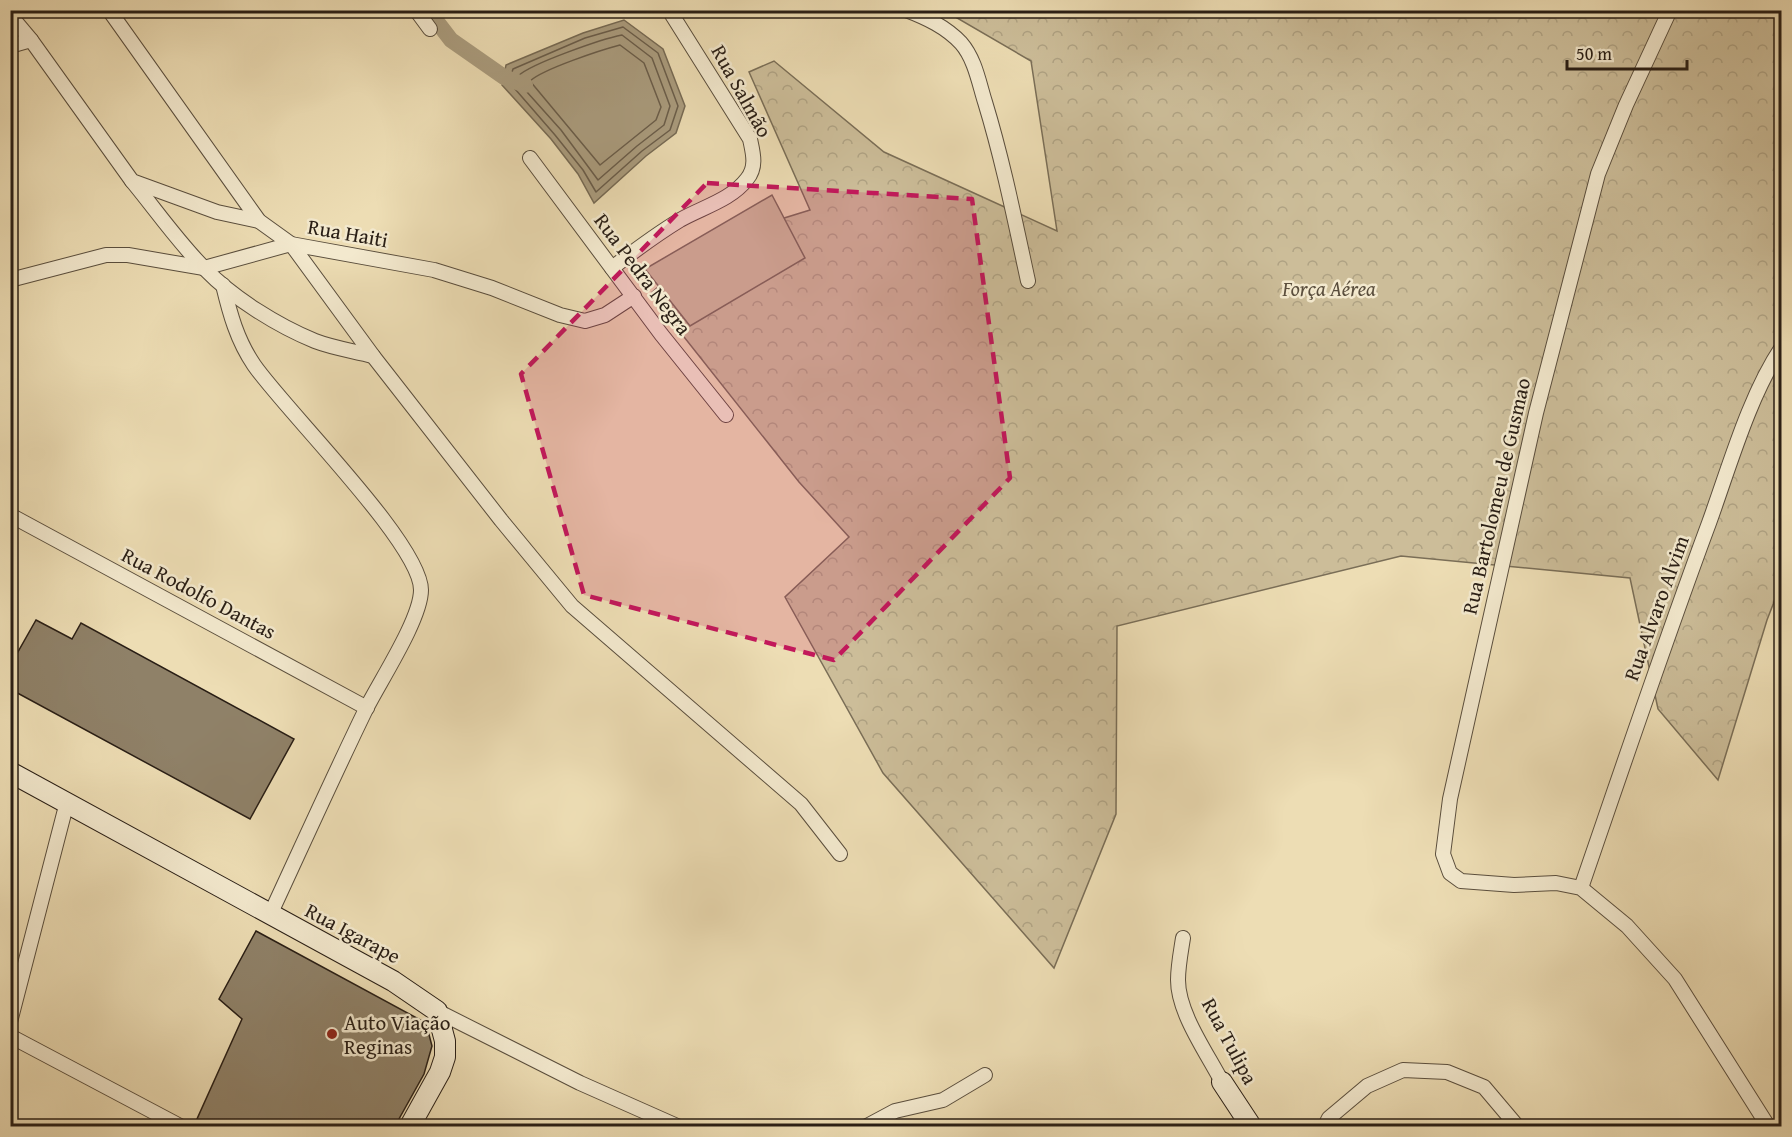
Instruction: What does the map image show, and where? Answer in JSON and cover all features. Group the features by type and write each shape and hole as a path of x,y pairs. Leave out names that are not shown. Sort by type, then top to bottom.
{"main road":[{"name":"Rua Igarape","path":"10,772 393,981 437,1011"},
{"path":"410,1126 440,1072 445,1057 445,1041 437,1011"},
{"name":"Rua Tulipa","path":"1222,1082 1251,1126"}],"street":[{"path":"109,10 259,221 291,244 373,356 514,537 572,606 801,804 840,854"},
{"path":"416,10 429,29"},
{"name":"Rua Salmão","path":"612,268 681,220 734,192 749,178 753,166 754,156 746,133 669,10"},
{"path":"906,10 946,29 962,45 973,64 999,151 1028,281"},
{"name":"Rua Bartolomeu de Gusmao","path":"1581,888 1556,883 1514,885 1461,881 1450,873 1445,863 1444,831 1536,413 1598,174 1626,105 1670,10"},
{"path":"10,15 31,40 132,181 204,268 223,285 293,331 318,342 373,356"},
{"path":"10,46 31,40"},
{"name":"Rua Pedra Negra","path":"530,158 726,415"},
{"path":"132,181 217,212 259,221"},
{"name":"Rua Haiti","path":"10,280 106,255 128,255 204,268 291,244 434,270 492,288 560,315 585,321 605,315 634,296"},
{"path":"223,285 237,336 254,365 365,497 405,551 414,566 421,589 413,619 367,708 270,915"},
{"name":"Rua Alvaro Alvim","path":"1581,888 1649,686 1736,448 1768,367 1782,347"},
{"name":"Rua Rodolfo Dantas","path":"10,515 367,708"},
{"path":"10,1022 67,802"},
{"path":"1581,888 1627,926 1675,979 1768,1126"},
{"name":"Rua Tulipa","path":"1183,938 1178,980 1180,997 1188,1018 1222,1082"},
{"name":"Rua Igarape","path":"437,1011 580,1083 677,1126"},
{"path":"10,1036 180,1126"},
{"path":"1325,1126 1329,1118 1367,1086 1403,1070 1447,1072 1484,1087 1517,1126"},
{"path":"867,1126 895,1111 944,1100 985,1075"}],"highlighted area":[{"path":"707,183 972,199 1010,478 834,660 584,595 521,374"}],"green space":[{"name":"Força Aérea","path":"945,11 1781,11 1781,584 1767,620 1718,780 1658,709 1630,578 1401,556 1117,626 1116,814 1054,968 883,773 785,597 849,537 799,482 650,294 710,241 810,210 749,72 774,61 884,152 1057,231 1031,61"},
{"path":"772,195 805,258 690,326 645,269"}],"water":[{"path":"624,20 663,49 685,106 676,133 646,156 594,203 578,174 551,139 502,85 506,65 583,33"}],"building":[{"path":"36,620 72,639 81,623 294,739 250,819 10,689 10,666"},
{"name":"Auto Viação Reginas","path":"256,931 426,1023 432,1046 424,1074 395,1126 212,1126 197,1119 242,1019 219,999"}],"waterway":[{"path":"428,10 451,40 504,77 525,85"}],"place":[{"name":"Auto Viação Reginas","path":"332,1034"}]}
